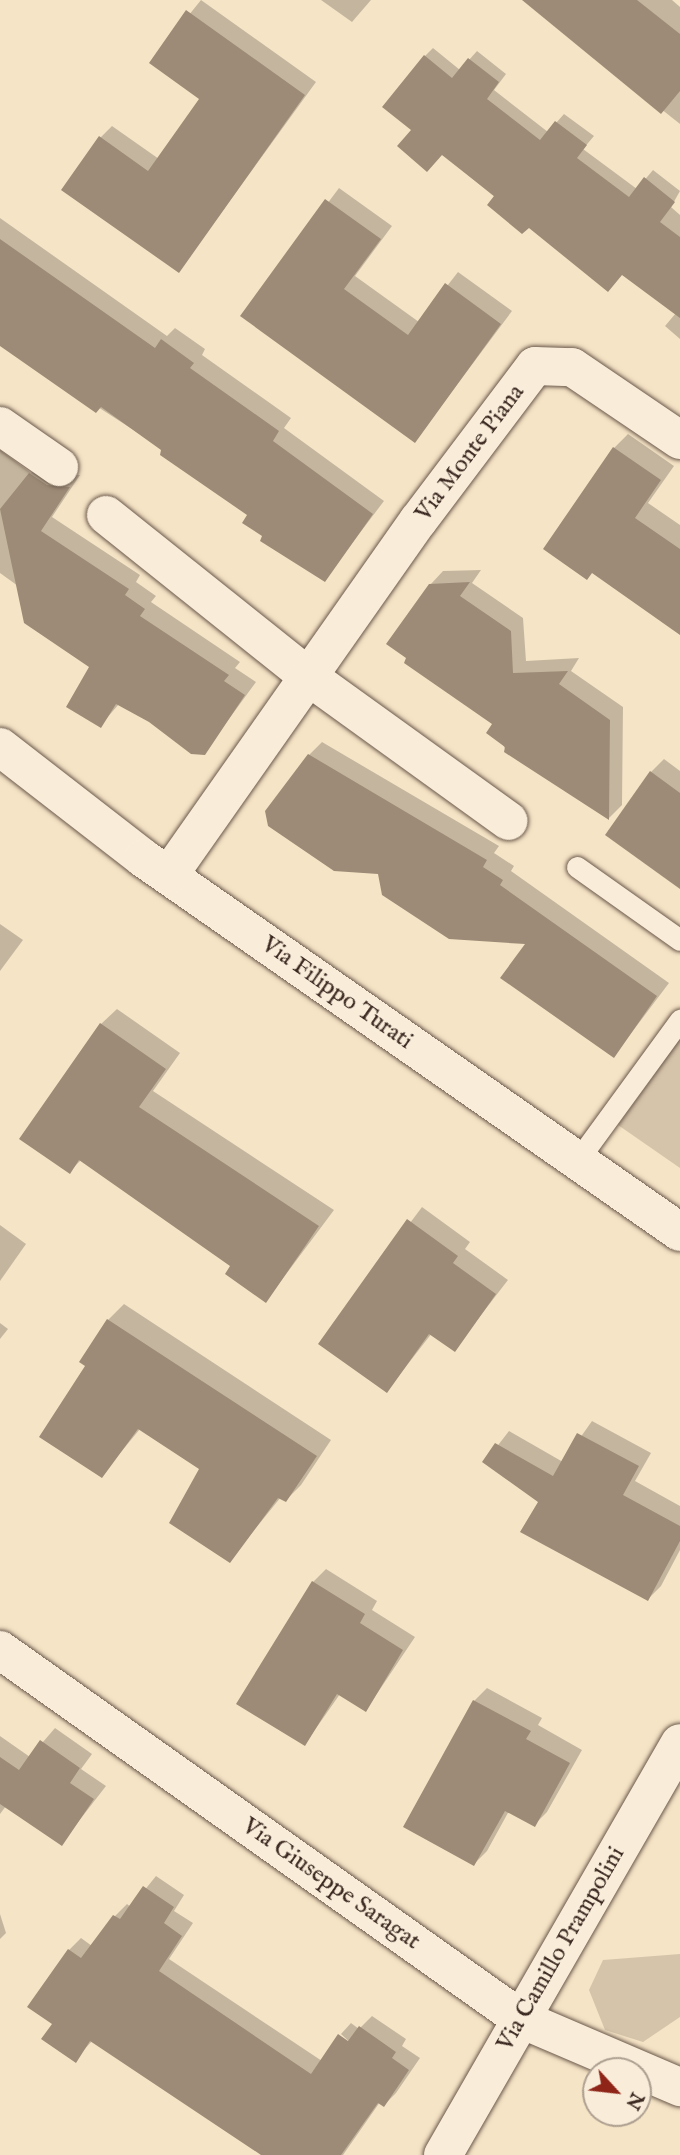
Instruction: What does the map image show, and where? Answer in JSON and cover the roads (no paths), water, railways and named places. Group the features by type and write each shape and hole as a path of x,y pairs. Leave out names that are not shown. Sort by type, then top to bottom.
{"street":[{"name":"Via Monte Piana","path":"169,875 535,366 572,368 680,440"},
{"path":"0,426 59,467"},
{"path":"106,515 309,677 509,821"},
{"name":"Via Filippo Turati","path":"0,747 64,800 169,875 680,1232"},
{"name":"Via Giuseppe Saragat","path":"0,1650 521,2019 680,2087"},
{"name":"Via Camillo Prampolini","path":"443,2155 680,1743"}],"lane":[{"path":"577,867 680,940"},
{"path":"577,1161 680,1020"}]}
